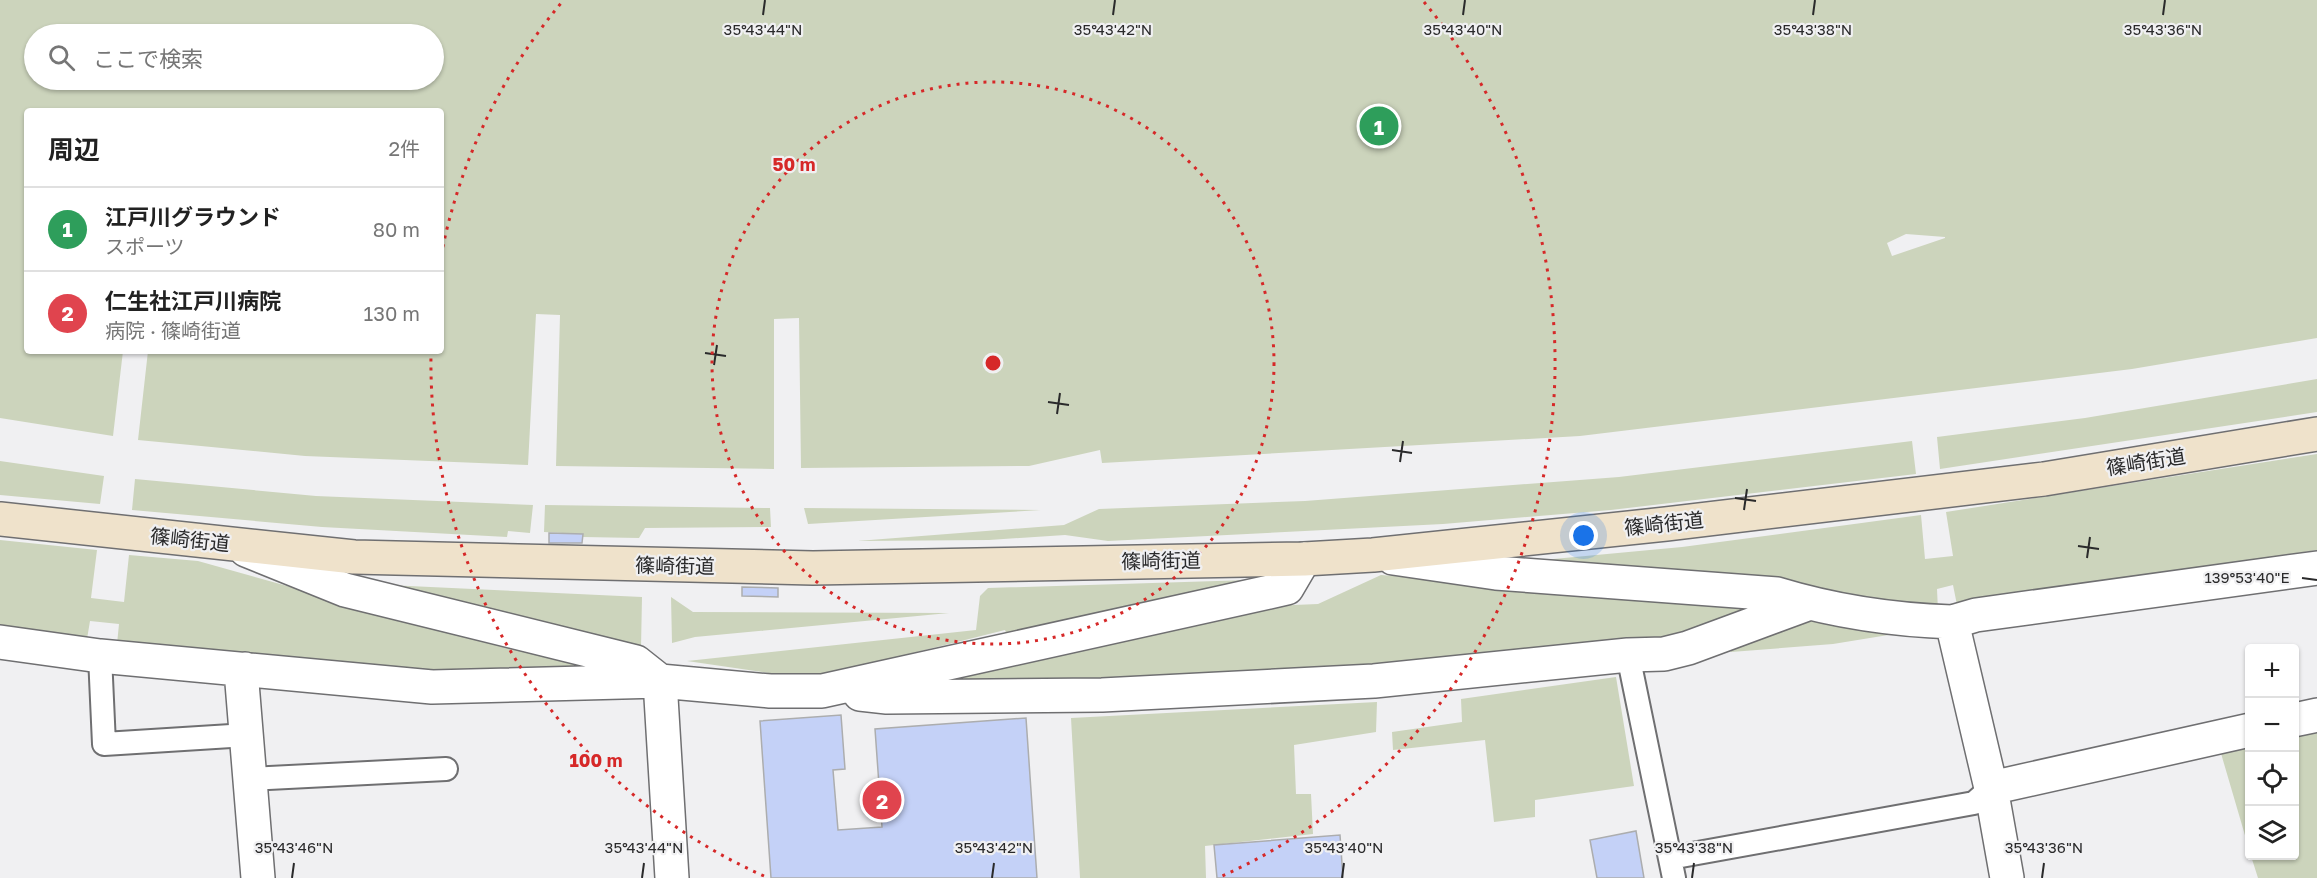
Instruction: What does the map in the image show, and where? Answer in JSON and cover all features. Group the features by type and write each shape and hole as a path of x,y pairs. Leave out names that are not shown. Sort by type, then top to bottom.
{"main road":[{"name":"篠崎街道","path":"0,519 354,557 813,568 1304,559 1373,555 1666,524 2044,479 2317,434"}],"street":[{"path":"233,545 345,590 636,662 660,681 672,878"},
{"path":"1373,555 1496,573 1777,594 1808,604 1920,621 1952,622 1976,615 2317,568"},
{"path":"822,691 1287,588 1304,559"},
{"path":"0,642 100,656 432,687 660,681 770,691 822,691 887,697 1102,695 1374,681 1628,655 1664,654 1688,648 1808,604"},
{"path":"1952,622 1991,788 2007,878"},
{"path":"245,669 242,683 258,878"},
{"path":"2299,719 2317,715"},
{"path":"1991,788 2245,731"}],"lane":[{"path":"1628,655 1672,868 1974,803 1991,788"},
{"path":"100,656 104,744 247,735"},
{"path":"251,779 446,769"}],"green space":[{"path":"0,0 2317,0 2317,338 2132,369 1580,436 1102,463 1100,450 1029,466 801,468 799,318 774,319 774,469 556,466 560,315 536,314 528,465 305,456 138,440 148,354 444,354 444,108 24,108 24,354 123,354 113,436 0,418","holes":["1906,234 1945,237 1892,256 1887,243"]},
{"path":"2317,379 2317,412 1940,469 1937,437 2085,418"},
{"path":"1912,441 1916,474 1611,510 1443,524 1108,541 1065,535 989,540 857,541 1064,525 1099,509 1305,501 1619,477"},
{"path":"2317,454 2317,550 1957,605 1953,585 1937,589 1938,611 1521,562 1682,547 1921,515 1925,559 1953,556 1946,512"},
{"path":"0,461 104,476 100,504 0,495"},
{"path":"135,479 316,496 533,505 530,533 508,531 507,537 322,527 132,510"},
{"path":"545,505 770,508 771,527 645,528 639,538 583,537 582,534 544,532"},
{"path":"804,508 1041,510 808,524"},
{"path":"0,540 97,550 91,598 124,602 129,555 198,561 355,605 609,663 516,672 419,671 117,644 119,624 90,621 87,639 0,627"},
{"path":"1381,575 1777,605 1676,642 1383,668 1127,684 900,686 1244,607 1318,604"},
{"path":"1249,580 1007,635 1005,630 809,679 687,661 976,630 980,596 988,588"},
{"path":"388,585 642,597 641,648"},
{"path":"671,597 693,612 949,613 695,637 672,643"},
{"path":"1813,616 1919,630 1833,644 1731,652 1730,645"},
{"path":"1616,677 1634,786 1535,800 1535,817 1494,822 1485,740 1393,750 1392,732 1462,722 1461,699"},
{"path":"1377,702 1376,732 1294,745 1296,794 1311,794 1313,834 1205,846 1206,878 1080,878 1071,718"},
{"path":"2317,731 2317,878 2258,878 2252,860 2299,860 2299,734"},
{"path":"2245,745 2245,835 2220,750"}],"building":[{"path":"549,533 583,534 582,543 549,543"},
{"path":"742,587 778,588 778,597 742,596"},
{"path":"841,715 845,769 833,770 838,830 882,827 875,729 1026,718 1037,878 771,878 760,721"},
{"path":"1636,831 1644,878 1597,878 1590,840"},
{"path":"1340,835 1343,878 1217,878 1214,845"}],"place":[{"name":"江戸川グラウンド","path":"1379,126"},
{"name":"仁生社江戸川病院","path":"882,800"}]}
